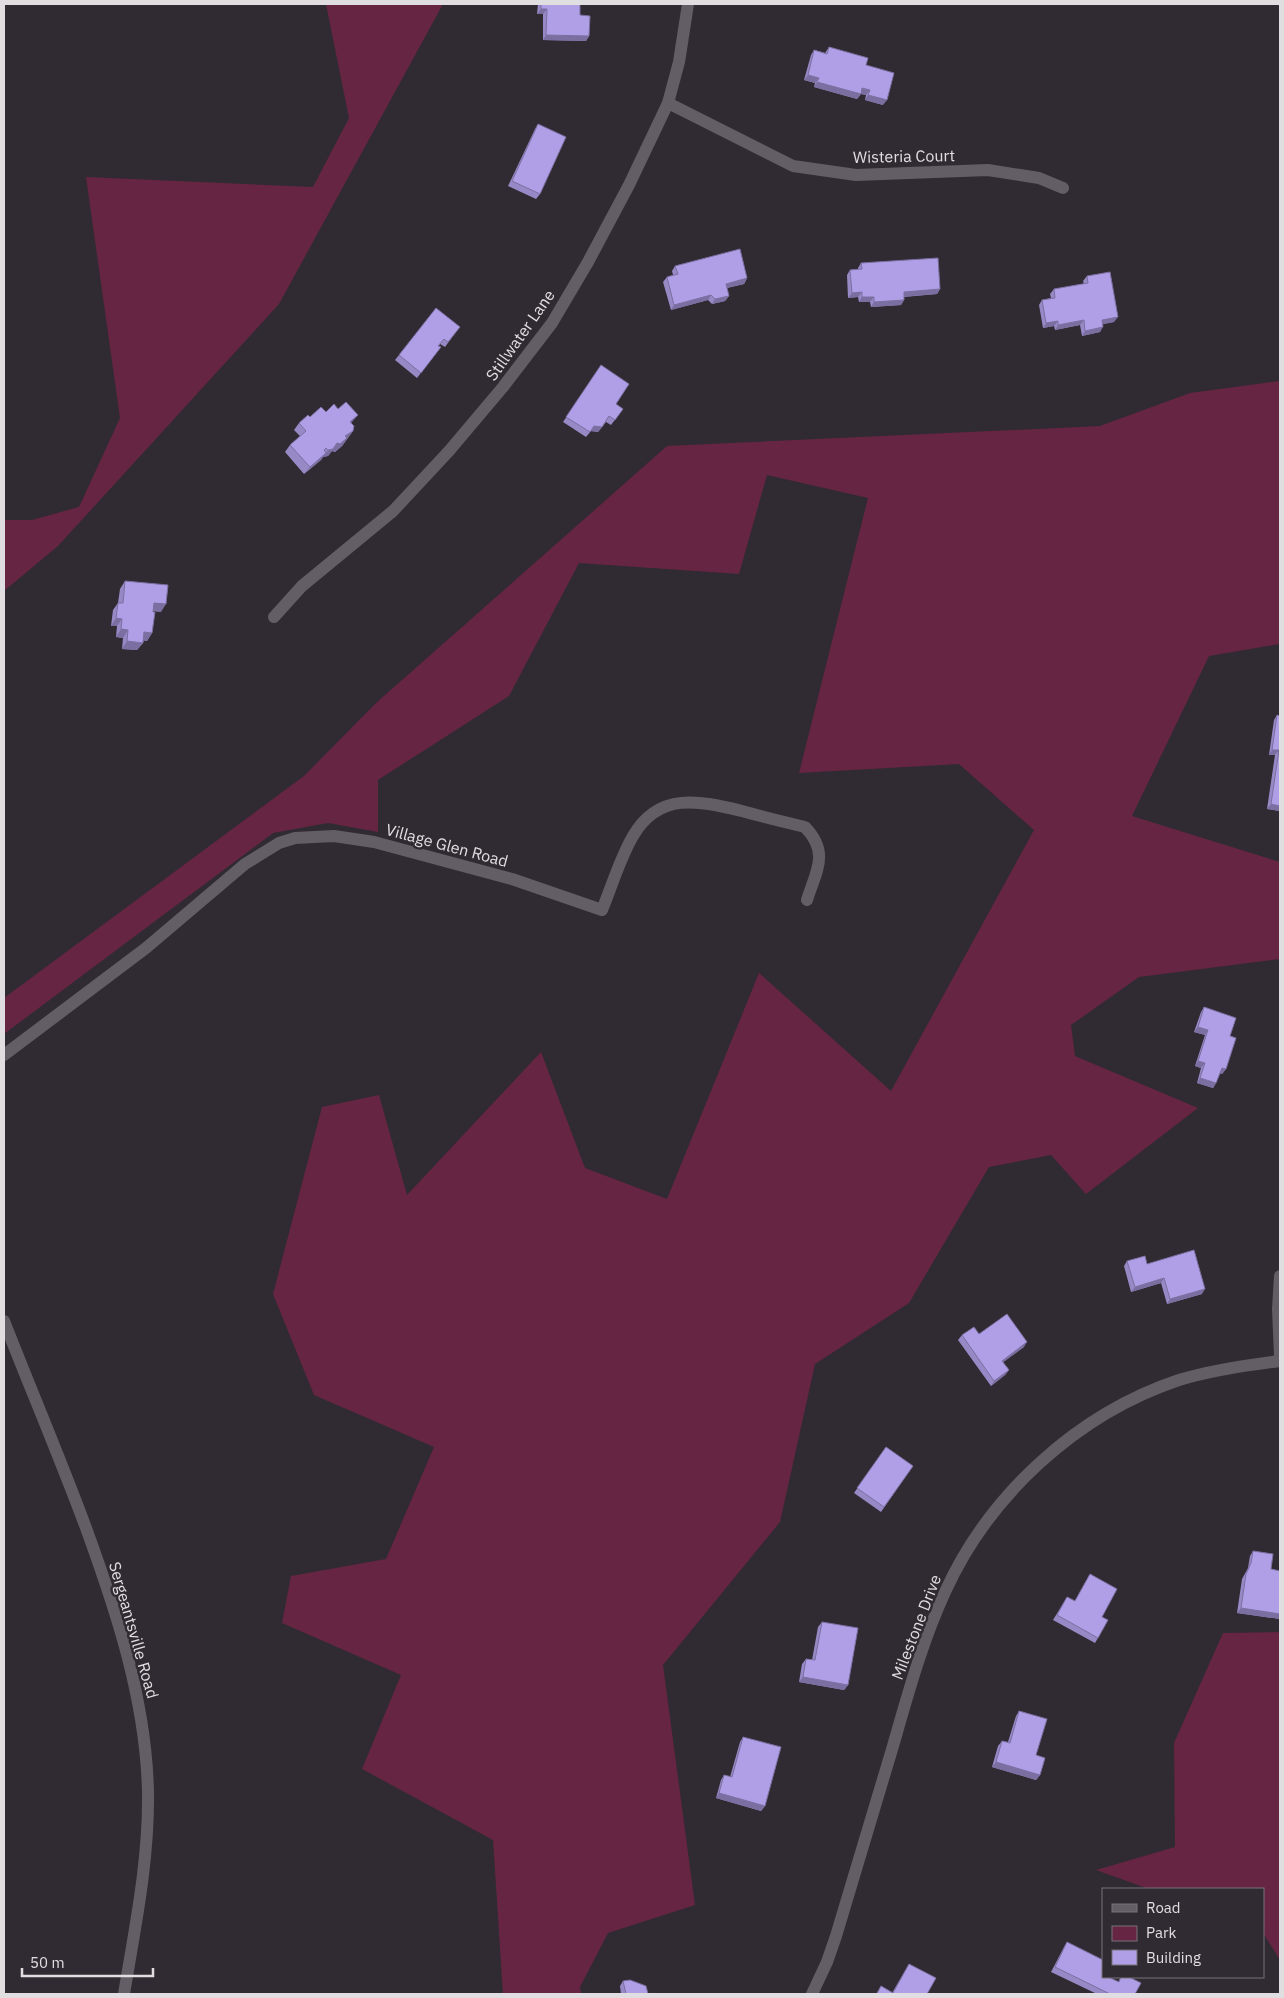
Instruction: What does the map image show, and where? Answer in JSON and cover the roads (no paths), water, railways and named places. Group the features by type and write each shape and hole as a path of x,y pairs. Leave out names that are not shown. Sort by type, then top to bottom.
{"street":[{"name":"Stillwater Lane","path":"274,617 302,586 392,511 449,451 504,387 552,323 588,262 629,184 668,103 679,62 688,4"},
{"name":"Wisteria Court","path":"668,103 793,166 856,175 988,170 1039,178 1063,188"},
{"name":"Village Glen Road","path":"4,1055 146,948 245,864 279,843 295,838 334,836 374,842 512,879 602,910 628,847 643,823 652,813 664,807 680,803 713,804 805,827 813,835 820,848 819,861 807,900"},
{"path":"1280,1276 1278,1309 1280,1355"},
{"name":"Sergeantsville Road","path":"4,1321 97,1559 113,1606 138,1699 147,1782 147,1835 137,1923 124,1994"},
{"name":"Milestone Drive","path":"812,1994 827,1962 836,1936 926,1638 959,1564 992,1516 1010,1494 1055,1449 1077,1432 1124,1404 1179,1380 1234,1368 1280,1361"}]}
